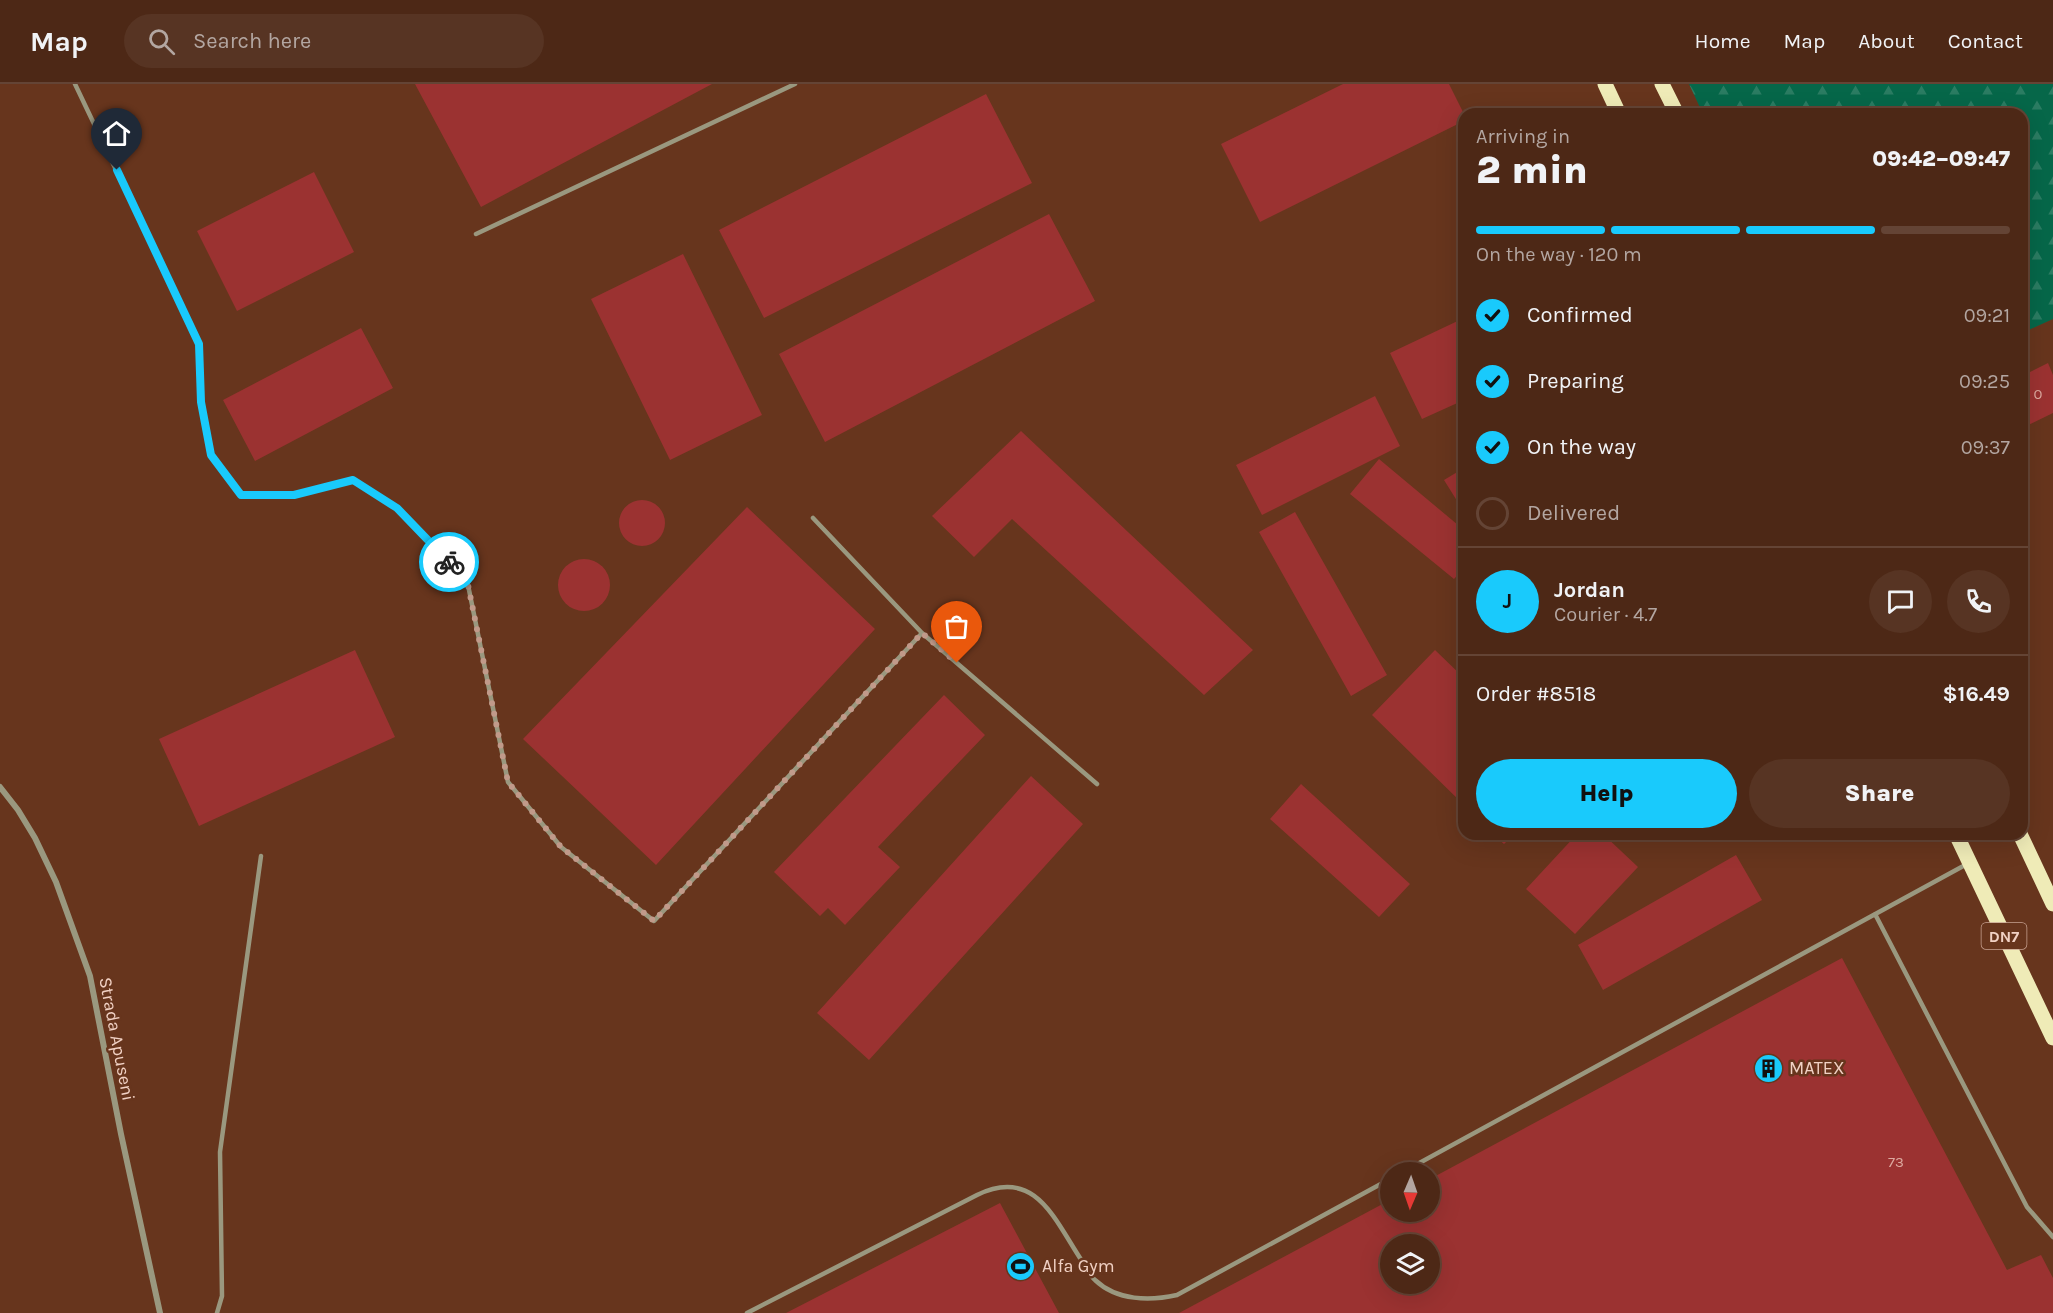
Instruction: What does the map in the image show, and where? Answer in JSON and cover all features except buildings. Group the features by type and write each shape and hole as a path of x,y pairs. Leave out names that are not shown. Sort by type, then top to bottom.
{"main road":[{"path":"1605,84 1616,108"},
{"path":"1662,84 1674,108"},
{"name":"DN7","path":"1959,840 2053,1038"},
{"path":"2023,840 2053,904"}],"street":[{"name":"Strada Apuseni","path":"0,788 18,810 35,838 56,882 90,976 160,1313"}],"lane":[{"path":"75,84 199,344 201,402 211,455 241,495 294,495 353,480 397,508 467,580 508,782 561,847 654,921 922,633"},
{"path":"476,234 795,84"},
{"path":"813,518 922,633 1097,784"},
{"path":"218,1313 222,1296 220,1152 261,856"},
{"path":"1421,1162 1969,863"},
{"path":"1875,914 2026,1207 2053,1237"},
{"path":"747,1313 977,1194 1000,1186 1022,1189 1042,1201 1094,1280 1119,1294 1144,1299 1178,1295 1380,1184"}],"green space":[{"path":"1689,84 2053,84 2053,319 2028,330 2028,108 1700,108"}],"way so far":[{"path":"449,562 467,580 508,782 561,847 654,921 922,633 957,663"}],"place":[{"name":"MATEX","path":"1768,1068"},
{"name":"Alfa Gym","path":"1021,1266"}],"route":[{"path":"117,170 199,344 201,402 211,455 241,495 294,495 353,480 397,508 449,562"}]}
